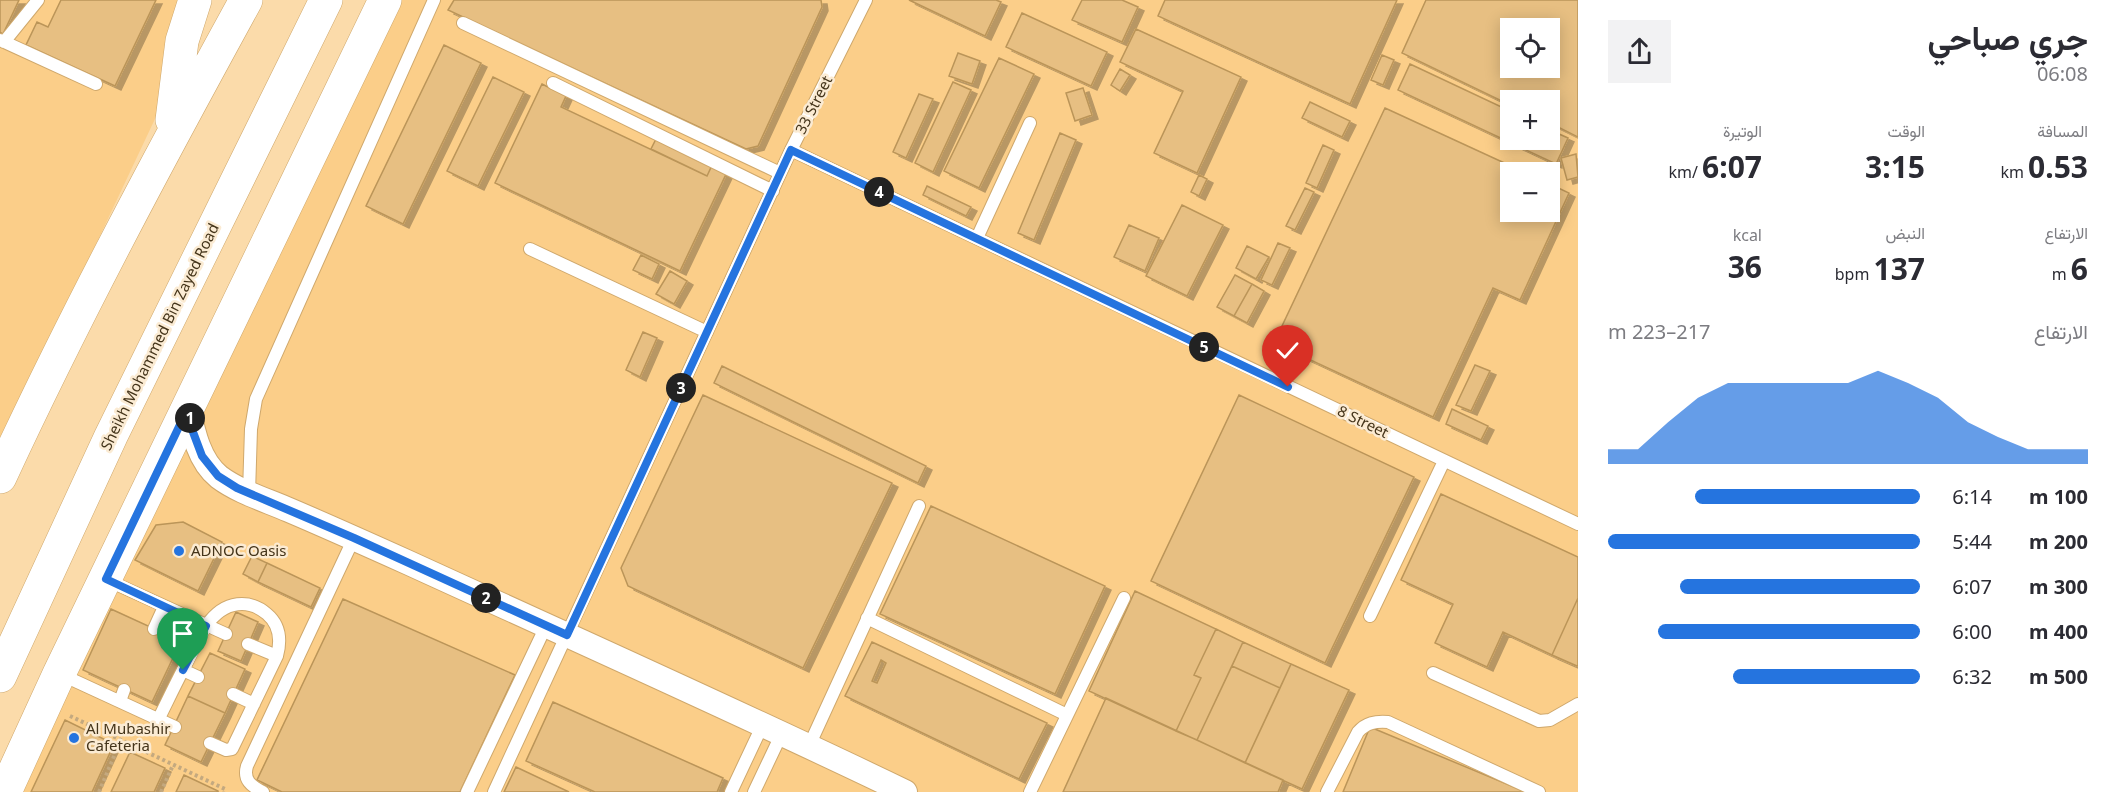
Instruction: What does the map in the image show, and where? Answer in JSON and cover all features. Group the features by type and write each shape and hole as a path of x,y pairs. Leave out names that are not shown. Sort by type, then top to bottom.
{"main road":[{"path":"170,139 182,42 195,0"},
{"path":"0,477 40,390 170,139 246,0"},
{"name":"Sheikh Mohammed Bin Zayed Road","path":"0,676 111,436 326,0"},
{"path":"5,792 59,674 385,0"}],"street":[{"path":"188,408 193,432 202,456 218,476 249,493 556,630 905,792"}],"lane":[{"path":"38,0 2,41 96,84"},
{"path":"249,493 251,429 256,399 434,0"},
{"name":"33 Street","path":"556,630 707,332 791,150 866,0"},
{"path":"463,23 780,173"},
{"path":"553,83 773,191"},
{"path":"977,238 1030,123"},
{"name":"8 Street","path":"791,150 1578,525"},
{"path":"530,249 707,332"},
{"path":"1370,616 1444,461"},
{"path":"809,746 919,506"},
{"path":"262,792 249,784 245,773 247,766 354,538"},
{"path":"106,579 226,634"},
{"path":"1030,792 1124,598"},
{"path":"158,720 206,626 223,608 234,604 257,607 275,622 280,645 277,656 232,749 226,750 210,743"},
{"path":"154,629 164,607"},
{"path":"867,618 1067,715"},
{"path":"467,792 556,630"},
{"path":"494,792 556,630"},
{"path":"248,644 277,656"},
{"path":"183,670 198,677"},
{"path":"1433,673 1539,721 1550,720 1578,704"},
{"path":"59,674 122,696 158,720 175,727"},
{"path":"233,694 254,704"},
{"path":"1328,792 1358,732 1364,726 1379,721 1388,722 1539,792"},
{"path":"731,792 772,729"},
{"path":"754,792 772,729"}],"path":[{"path":"45,704 225,789 224,792"},
{"path":"99,792 122,740"},
{"path":"161,792 174,765"}],"shaded area":[{"path":"0,0 211,0 0,448"},
{"path":"397,0 1578,0 1578,792 14,792"}],"building":[{"path":"0,0 19,0 3,34 0,32"},
{"path":"61,0 156,0 115,86 26,45 37,22 48,27"},
{"path":"454,0 821,0 822,7 758,146 746,149 448,10"},
{"path":"909,0 996,0 1001,2 985,36"},
{"path":"1082,0 1122,0 1138,7 1122,42 1072,20"},
{"path":"1165,0 1397,0 1350,104 1158,16"},
{"path":"1426,0 1578,0 1578,137 1560,128 1560,90 1500,90 1500,100 1402,53"},
{"path":"1022,13 1107,52 1091,86 1006,47"},
{"path":"1136,29 1241,77 1197,173 1154,153 1183,91 1120,62"},
{"path":"444,45 481,63 403,224 366,206"},
{"path":"958,53 980,61 972,84 949,76"},
{"path":"1382,55 1394,60 1383,85 1371,80"},
{"path":"999,58 1034,74 979,188 944,171"},
{"path":"1410,64 1500,106 1500,138 1398,90"},
{"path":"1120,69 1130,75 1120,91 1111,85"},
{"path":"493,77 524,92 478,186 447,171"},
{"path":"953,82 971,90 933,172 915,163"},
{"path":"542,84 566,96 561,107 707,176 713,163 728,170 680,271 495,183"},
{"path":"1083,88 1092,115 1075,121 1066,93"},
{"path":"919,94 933,99 906,158 893,152"},
{"path":"1310,102 1350,121 1342,137 1302,118"},
{"path":"1385,108 1502,162 1500,162 1500,222 1556,222 1520,300 1493,288 1433,417 1274,343"},
{"path":"1060,133 1076,140 1034,240 1018,233"},
{"path":"1560,134 1568,138 1557,162 1552,162 1526,150 1560,150"},
{"path":"657,137 713,163 707,176 651,149"},
{"path":"1323,145 1334,150 1317,188 1306,183"},
{"path":"1576,154 1578,177 1567,180 1561,158"},
{"path":"1199,175 1207,179 1199,196 1191,192"},
{"path":"927,186 971,207 966,216 923,195"},
{"path":"1305,188 1314,192 1295,230 1286,226"},
{"path":"1560,189 1569,193 1560,213"},
{"path":"1182,205 1223,225 1187,296 1146,276"},
{"path":"1129,225 1159,238 1145,271 1114,257"},
{"path":"1278,243 1290,248 1272,285 1261,280"},
{"path":"1247,246 1269,257 1256,279 1236,268"},
{"path":"641,255 659,264 652,279 633,270"},
{"path":"670,271 687,281 674,304 656,294"},
{"path":"1235,275 1252,284 1234,316 1217,307"},
{"path":"1252,284 1264,291 1247,323 1234,316"},
{"path":"643,332 657,338 640,377 626,370"},
{"path":"1475,365 1490,371 1471,411 1456,405"},
{"path":"722,366 926,466 918,483 714,383"},
{"path":"703,395 892,483 803,668 628,586 621,568"},
{"path":"1239,395 1414,477 1325,663 1151,581"},
{"path":"1452,409 1488,426 1481,440 1446,424"},
{"path":"1441,494 1578,557 1578,598 1552,655 1503,632 1487,667 1435,643 1453,604 1401,580"},
{"path":"931,506 1105,586 1055,694 880,614"},
{"name":"ADNOC Oasis","path":"183,522 222,542 198,591 135,560 156,525"},
{"path":"252,556 267,563 258,582 243,574"},
{"path":"267,563 320,588 311,607 258,582"},
{"path":"1135,591 1216,629 1194,675 1201,678 1176,731 1089,691"},
{"path":"1578,598 1578,665 1577,666 1552,655"},
{"path":"343,599 515,675 460,792 282,792 257,780"},
{"path":"111,609 181,641 152,702 83,670"},
{"path":"236,612 258,622 241,661 218,651"},
{"path":"1216,629 1243,642 1197,740 1176,731 1201,678 1194,675"},
{"path":"872,642 1047,723 1019,779 845,696","holes":["881,660 886,663 877,683 872,681"]},
{"path":"1243,642 1291,664 1280,688 1232,666"},
{"path":"210,653 245,669 225,713 188,696"},
{"path":"1291,664 1349,690 1302,789 1245,763"},
{"path":"1232,666 1280,688 1245,763 1197,740"},
{"path":"188,696 225,713 201,762 165,745"},
{"path":"1106,698 1283,780 1278,792 1063,792"},
{"path":"553,702 723,778 717,792 595,792 526,761"},
{"path":"65,720 114,744 92,792 31,792"},
{"path":"1370,727 1526,792 1343,792"},
{"path":"130,752 165,768 154,792 111,792"},
{"path":"516,767 569,792 504,792"},
{"path":"184,775 218,791 218,792 176,792"}],"place":[{"name":"ADNOC Oasis","path":"179,551"},
{"name":"Al Mubashir Cafeteria","path":"74,738"}],"route":[{"path":"183,670 206,626 106,579 188,408 193,432 202,456 218,476 237,488 354,538 567,635 791,150 1288,387"}]}
